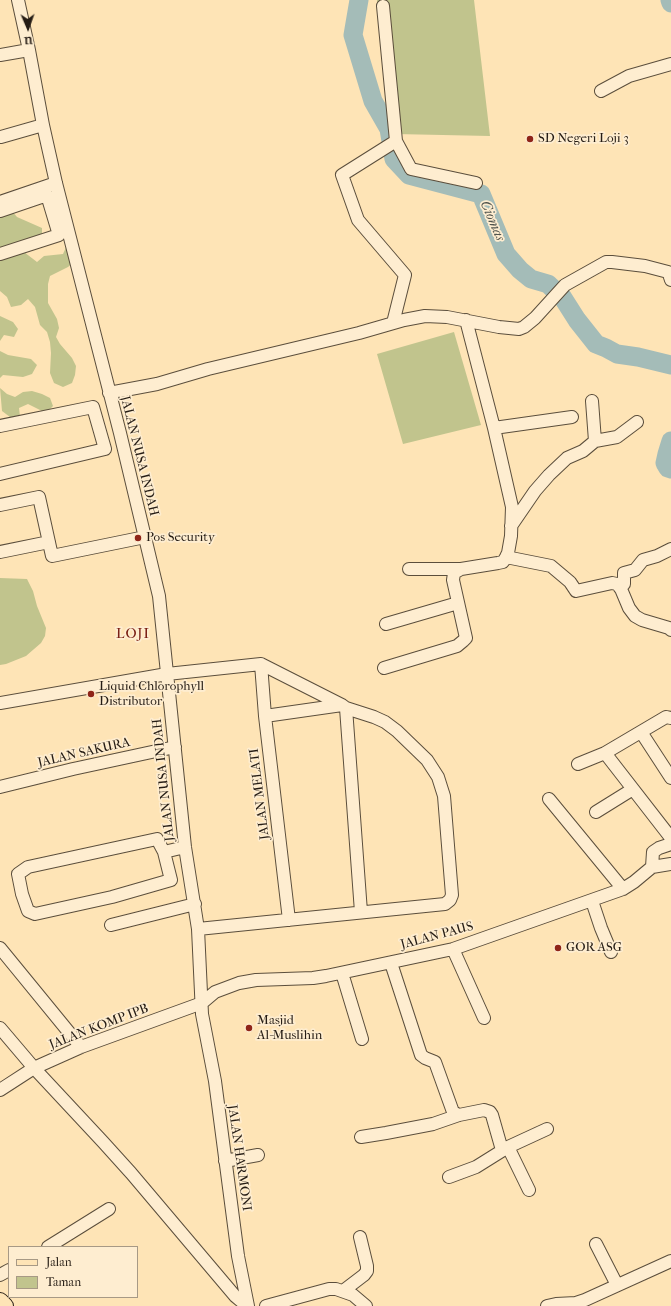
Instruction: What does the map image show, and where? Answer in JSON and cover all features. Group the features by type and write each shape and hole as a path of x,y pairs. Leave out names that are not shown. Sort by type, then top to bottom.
{"main road":[{"path":"0,1300 5,1306"}],"street":[{"name":"JALAN NUSA INDAH","path":"18,0 56,183 120,433 159,596 185,847 198,929 202,1008"},
{"path":"383,6 396,141 411,169 476,183"},
{"path":"0,55 29,50"},
{"path":"601,91 629,76 671,64"},
{"path":"1,137 43,125"},
{"path":"394,323 406,275 358,220 342,176 396,141"},
{"path":"0,202 56,183"},
{"path":"0,211 47,195 59,235 0,254"},
{"path":"109,393 157,384 208,369 359,333 404,320 432,316 447,317 499,327 519,329 535,318 565,286 606,262 645,266 668,272 671,280"},
{"path":"409,569 461,569 498,564 503,562 506,557 511,526 512,507 494,428 466,320"},
{"path":"592,401 595,441"},
{"path":"0,426 93,407 105,449 0,474"},
{"path":"494,428 572,417"},
{"path":"511,526 536,491 566,458 583,451 595,441 617,437 637,422"},
{"path":"101,436 120,433"},
{"path":"0,505 39,497 52,556 145,537"},
{"path":"0,552 49,542"},
{"path":"620,588 624,584 624,573 635,570 643,560 657,556 671,549"},
{"path":"506,557 551,566 570,582 576,591 612,583 616,584 620,588 629,608 636,616 642,620 669,628 671,630"},
{"path":"384,668 457,646 463,642 466,638 453,580 454,574 461,569"},
{"path":"386,624 458,603"},
{"path":"0,703 167,674 261,664 344,706 385,722 397,731 427,760 438,777 444,796 452,895 450,900 445,904 198,929"},
{"name":"JALAN MELATI","path":"261,664 265,716 289,920"},
{"path":"265,716 344,706"},
{"path":"344,706 361,912"},
{"path":"578,764 605,753 666,717 671,718"},
{"path":"641,732 671,778"},
{"name":"JALAN SAKURA","path":"0,787 73,769 175,747"},
{"path":"605,753 671,838"},
{"path":"596,812 633,789"},
{"path":"549,799 622,889"},
{"path":"157,839 164,852 171,880 112,897 35,914 28,911 22,894 18,874 28,867 157,839"},
{"path":"671,844 659,848 653,852 652,867 671,864"},
{"path":"164,852 185,847"},
{"name":"JALAN PAUS","path":"202,1008 215,992 239,983 256,980 313,978 453,949 592,901 622,889 634,882 652,867"},
{"path":"592,901 611,952"},
{"path":"111,925 195,904"},
{"path":"0,948 80,1047"},
{"path":"453,949 484,1018"},
{"path":"391,963 421,1055 434,1062 453,1112 459,1116"},
{"path":"342,973 362,1039"},
{"name":"JALAN KOMP IPB","path":"0,1090 34,1068 80,1047 202,1008"},
{"name":"JALAN HARMONI","path":"202,1008 215,1081 238,1256 247,1306"},
{"path":"0,1028 34,1068 103,1142 235,1296 247,1306"},
{"path":"360,1137 432,1124 484,1110 490,1112 492,1115 505,1149 529,1190"},
{"path":"449,1177 476,1167 505,1149 547,1129"},
{"path":"225,1161 258,1155"},
{"path":"50,1246 109,1209"},
{"path":"343,1291 367,1271 360,1237"},
{"path":"596,1244 617,1285"},
{"path":"547,1306 584,1300 671,1261"},
{"path":"266,1306 329,1289 336,1289 353,1295 366,1306"}],"green space":[{"path":"377,0 474,0 490,136 395,134"},
{"path":"11,210 17,217 42,228 42,237 24,252 37,262 44,256 63,254 67,245 73,238 79,244 79,253 75,261 68,267 50,276 48,284 48,303 57,319 59,328 56,337 72,358 76,366 72,383 63,387 54,383 50,373 50,342 47,332 40,325 35,307 28,299 21,305 11,307 7,297 0,291 0,214"},
{"path":"0,316 13,322 18,329 14,337 4,335 0,341"},
{"path":"454,332 481,425 403,444 377,354"},
{"path":"0,351 8,355 31,359 37,365 32,374 23,377 3,375 0,378"},
{"path":"0,388 7,394 15,397 23,392 32,391 42,394 50,398 53,406 46,413 28,404 19,408 20,417 10,417 2,411"},
{"path":"0,578 27,579 33,591 46,628 45,636 41,643 26,656 0,665"}],"waterway":[{"name":"Ciomas","path":"359,0 353,35 373,101 389,129 394,159 409,175 481,194 506,254 520,270 531,279 548,284 563,298 577,320 596,344 617,354 638,357 671,365"},
{"name":"Ciomas","path":"671,441 665,463 668,468 671,469"}],"place":[{"name":"SD Negeri Loji 3","path":"530,139"},
{"name":"Pos Security","path":"138,538"},
{"name":"Liquid Chlorophyll Distributor","path":"91,694"},
{"name":"GOR ASG","path":"558,948"},
{"name":"Masjid Al-Muslihin","path":"249,1028"}],"district":[{"name":"LOJI","path":"133,635"}]}
